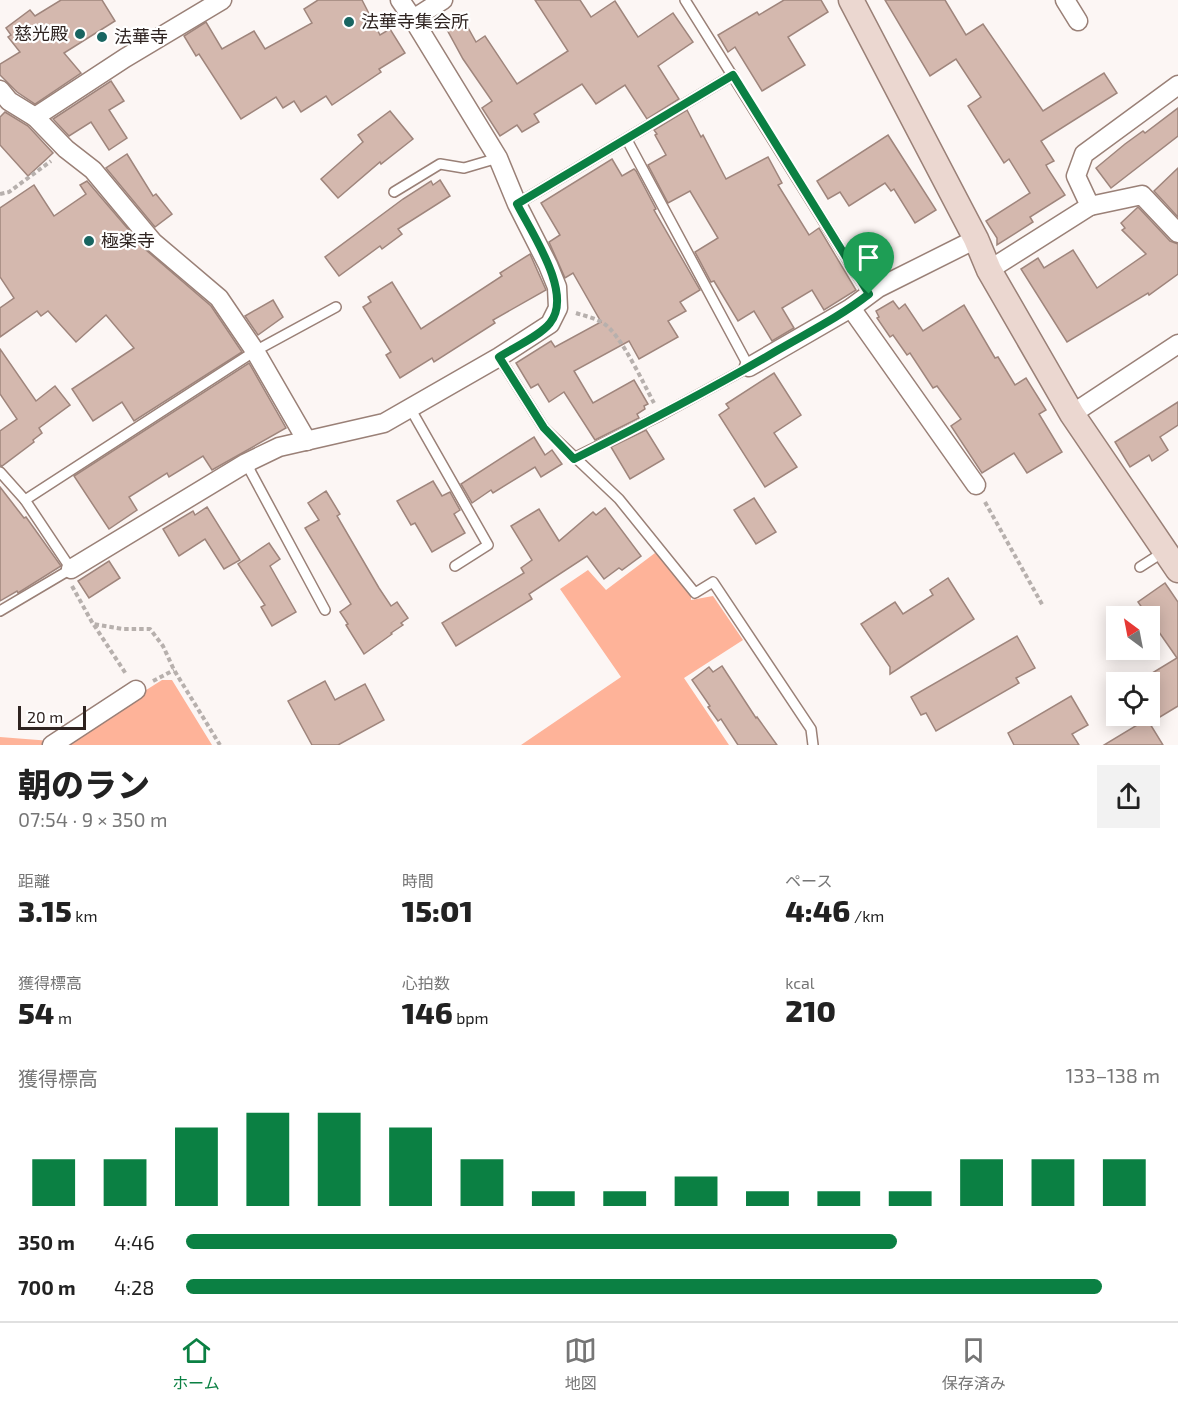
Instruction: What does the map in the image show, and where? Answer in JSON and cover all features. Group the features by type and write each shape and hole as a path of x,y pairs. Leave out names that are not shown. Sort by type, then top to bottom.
{"street":[{"path":"35,117 125,58 222,0"},
{"path":"70,569 246,462 279,447 384,423 499,357 550,324 558,308 557,287 548,265 517,204 498,158 400,0"},
{"path":"413,19 443,0"},
{"path":"851,0 976,238 989,270 1072,414 1172,560"},
{"path":"1065,0 1078,21"},
{"path":"1090,206 1076,176 1084,154 1177,88"},
{"path":"0,90 9,101 35,117 66,149 93,170 153,242 219,298 255,351 307,441"},
{"path":"989,270 1090,206 1142,195 1178,233"},
{"path":"749,367 851,308 869,294 976,238"},
{"path":"851,308 976,485"},
{"path":"1072,414 1178,344"},
{"path":"52,745 136,690"}],"lane":[{"path":"686,0 869,294"},
{"path":"517,204 733,75"},
{"path":"574,459 749,367 627,140"},
{"path":"394,192 440,164 464,168 498,158"},
{"path":"25,500 255,351 336,307"},
{"path":"499,357 544,428 574,459 619,499 695,593 713,582 811,729 813,745"},
{"path":"410,408 488,545 455,566"},
{"path":"246,462 325,610"},
{"path":"0,472 25,500 70,569 0,611"},
{"path":"1140,567 1172,560"}],"path":[{"path":"0,194 9,192 66,149"},
{"path":"558,308 591,318 612,331 661,415"},
{"path":"976,485 1043,606"},
{"path":"70,569 72,588 136,690"},
{"path":"93,624 123,629 150,629 163,646 174,670 220,745"}],"shaded area":[{"path":"655,553 660,555 691,595 691,600 713,596 743,640 684,678 729,745 521,745 621,677 560,589 588,570 606,590"},
{"path":"162,680 172,680 212,745 0,745 0,737 64,742"}],"building":[{"path":"61,0 102,0 115,21 64,53 81,73 35,104 17,92 0,75 0,64 20,52 8,37 11,35 6,28 30,10 35,16"},
{"path":"318,0 362,0 380,35 390,29 405,53 379,69 381,72 332,105 326,96 301,112 294,101 283,108 276,97 241,119 199,54 196,56 184,36 206,22 222,49 254,31 265,49 312,23 304,9"},
{"path":"535,0 580,0 591,17 615,1 638,37 673,13 693,42 658,66 679,99 647,119 625,85 596,104 582,84 534,114 539,122 522,132 517,125 500,136 482,108 492,101 463,59 445,26 462,17 476,42 485,36 517,84 568,51"},
{"path":"784,0 821,0 828,12 788,37 805,65 762,91 735,47 728,52 718,35 757,12 759,15"},
{"path":"885,0 945,0 966,35 983,24 1043,111 1104,73 1117,93 1041,141 1054,161 1046,165 1065,195 1030,217 1033,222 997,245 997,238 986,221 1030,193 1009,159 1004,163 968,106 981,97 956,59 930,76"},
{"path":"111,81 124,101 109,110 127,138 109,150 91,122 69,136 53,119"},
{"path":"1178,108 1178,136 1111,188 1096,168 1125,144 1143,131 1145,133"},
{"path":"687,110 726,179 768,157 782,183 778,185 809,235 819,228 856,290 824,310 812,290 782,308 794,328 772,341 754,311 738,321 714,281 711,282 695,252 718,238 690,191 668,203 648,165 666,155 654,130"},
{"path":"390,111 413,139 381,164 380,162 338,198 321,179 363,142 358,135"},
{"path":"5,112 28,126 53,153 28,176 0,145 0,117"},
{"path":"888,135 936,210 915,223 894,189 891,191 885,183 849,206 840,192 828,199 817,181"},
{"path":"127,154 153,196 156,194 172,214 155,227 106,168"},
{"path":"612,159 622,176 634,169 636,171 656,209 654,210 700,290 680,302 686,311 668,321 678,337 639,359 629,341 574,371 593,403 634,380 648,404 637,414 639,418 595,440 564,392 549,402 538,384 531,388 516,363 551,341 555,347 601,322 573,273 565,278 549,242 560,235 541,203"},
{"path":"1178,168 1178,217 1154,191"},
{"path":"440,180 450,196 398,229 402,234 382,249 380,246 339,276 325,257 403,199 431,181 433,185"},
{"path":"87,181 146,250 211,306 242,352 134,421 122,402 93,421 72,389 134,348 106,315 76,342 48,311 41,316 37,311 0,337 0,308 14,298 0,277 0,208 34,185 54,216 86,194 80,185"},
{"path":"1138,207 1170,241 1178,244 1178,274 1149,295 1148,293 1067,342 1021,269 1038,258 1044,268 1073,250 1097,288 1146,254 1122,230 1125,228 1121,223"},
{"path":"530,254 546,290 493,320 495,323 434,362 432,358 400,378 386,355 391,352 363,307 371,302 368,297 392,282 421,329 502,276 500,273"},
{"path":"273,300 283,317 258,335 245,316"},
{"path":"893,301 899,309 905,304 923,331 964,305 995,358 998,357 1015,385 1026,378 1046,410 1039,414 1062,452 1027,473 1014,453 982,473 951,426 961,419 937,386 933,388 910,353 907,355 893,335 890,337 877,318 879,317 876,311"},
{"path":"0,349 36,401 55,386 70,405 39,428 42,433 33,440 34,442 2,466 0,465 0,431 17,419 0,394"},
{"path":"249,363 286,428 212,470 203,456 169,477 167,473 129,497 137,510 109,529 74,476"},
{"path":"774,373 801,415 774,433 797,467 765,487 719,415 729,408 726,404"},
{"path":"1178,402 1178,425 1160,437 1168,450 1152,461 1149,455 1130,467 1115,442"},
{"path":"646,430 664,459 630,479 611,447"},
{"path":"534,437 545,455 552,450 562,464 541,477 535,467 493,493 491,490 472,503 461,484"},
{"path":"433,481 442,496 450,492 460,510 454,514 465,533 432,552 415,523 411,525 397,501"},
{"path":"0,487 24,518 26,517 61,566 18,593 17,591 0,601"},
{"path":"326,491 340,514 337,516 379,588 391,606 397,602 408,618 392,634 364,654 340,612 351,604 305,528 319,520 308,503"},
{"path":"754,498 776,532 756,544 734,510"},
{"path":"207,507 240,560 224,569 205,539 179,556 163,529 193,511 195,515"},
{"path":"605,508 641,556 622,570 619,568 604,579 587,556 529,594 532,599 456,646 442,623 524,573 521,568 532,560 511,526 539,509 559,541 593,512 596,515"},
{"path":"269,543 280,559 270,566 296,612 272,626 261,607 265,605 238,564"},
{"path":"109,561 120,578 89,598 78,581"},
{"path":"948,578 974,619 890,674 890,667 861,624 895,602 903,614 933,595 930,590"},
{"path":"1165,583 1178,602 1178,706 1160,717 1160,672 1154,672 1177,658 1160,634 1160,606 1141,606 1138,602"},
{"path":"1017,636 1035,668 1016,678 1019,683 936,731 926,713 921,715 911,697"},
{"path":"722,666 756,718 777,745 738,745 721,719 718,721 708,707 710,706 692,680 709,667 713,672"},
{"path":"325,681 335,700 365,684 384,720 338,745 312,745 288,701"},
{"path":"1071,696 1088,725 1072,734 1079,745 1014,745 1008,733"},
{"path":"1135,726 1151,726 1163,745 1104,745"}],"place":[{"name":"法華寺集会所","path":"349,22"},
{"name":"慈光殿","path":"80,34"},
{"name":"法華寺","path":"102,37"},
{"name":"極楽寺","path":"89,241"}],"route":[{"path":"733,75 869,294 851,308 749,367 574,459 544,428 499,357 550,324 558,308 557,287 517,204 733,75"}]}
